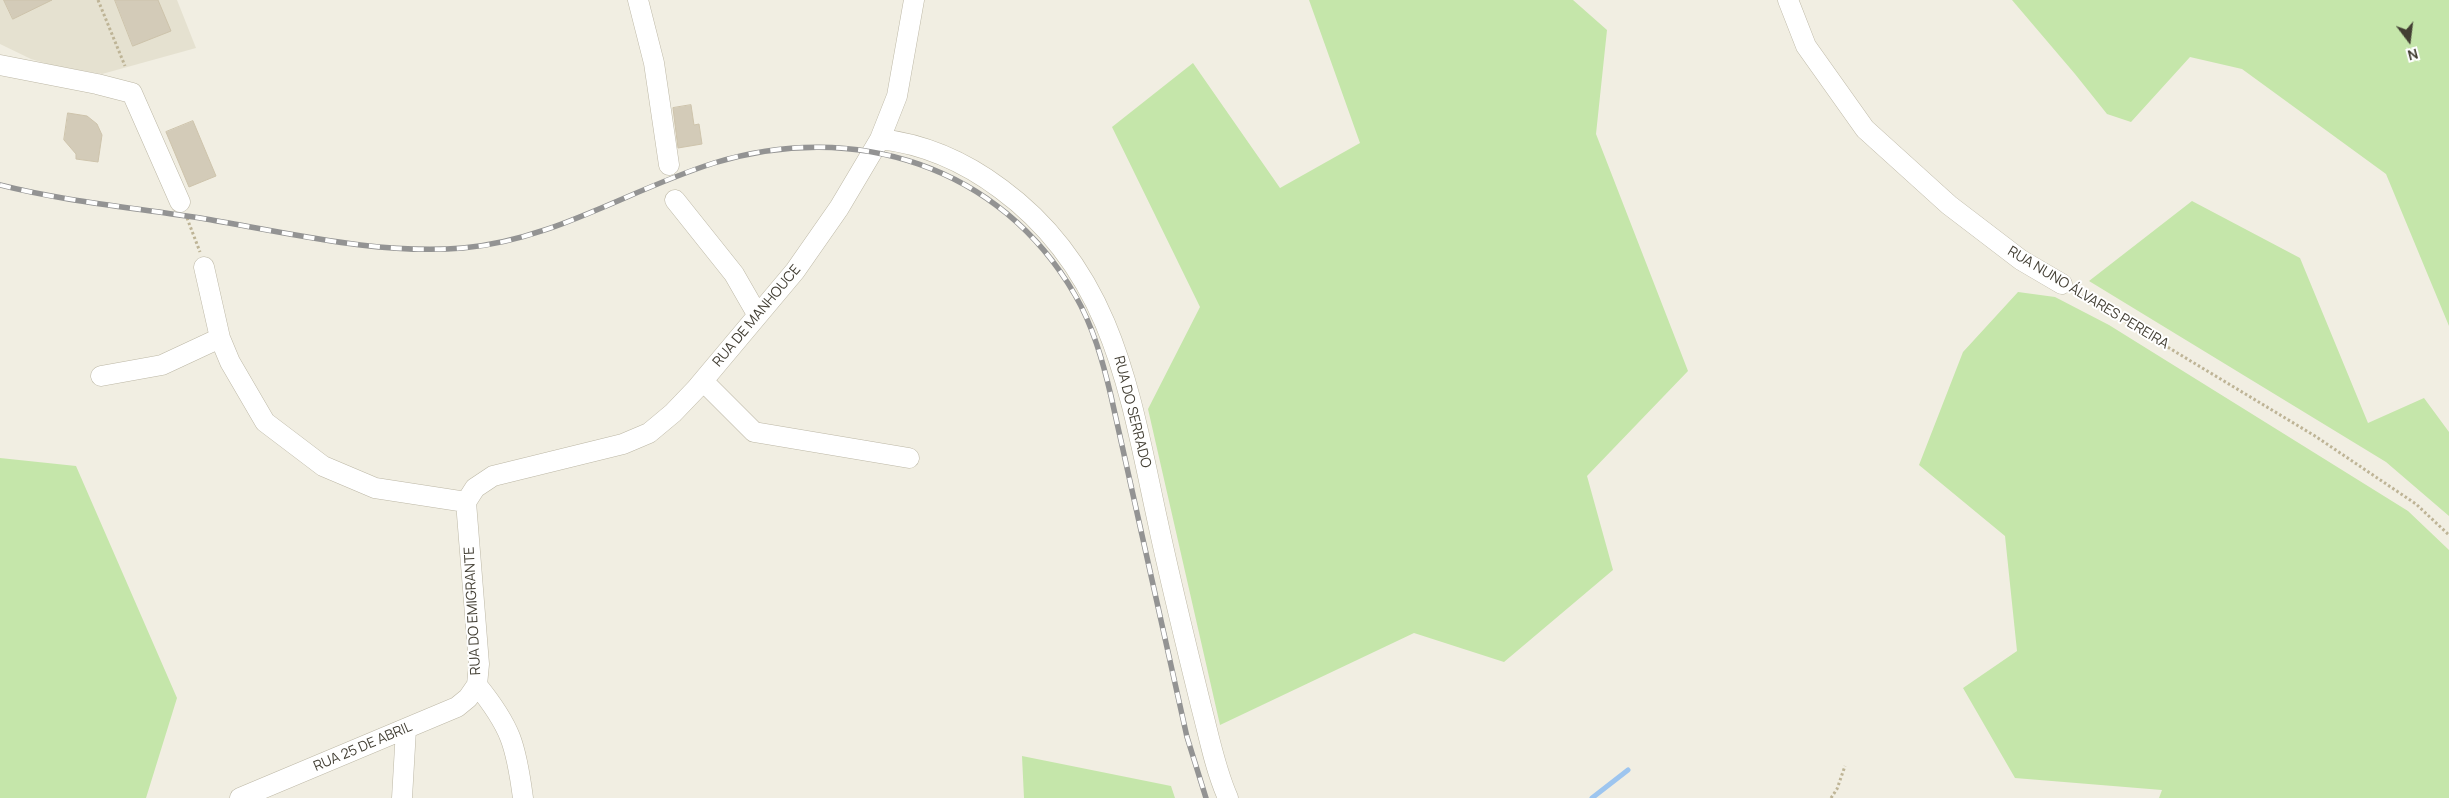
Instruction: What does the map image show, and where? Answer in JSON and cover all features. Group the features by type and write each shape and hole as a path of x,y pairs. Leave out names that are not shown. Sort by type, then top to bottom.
{"street":[{"path":"638,0 654,63 669,165"},
{"name":"RUA DE MANHOUCE","path":"466,502 475,488 493,476 623,444 649,433 673,413 703,381 757,314 795,271 839,208 880,139 897,96 914,0"},
{"name":"RUA NUNO ÁLVARES PEREIRA","path":"1788,0 1806,46 1865,129 1949,205 2021,260 2062,284"},
{"path":"0,65 97,84 132,93 180,202"},
{"name":"RUA DO SERRADO","path":"880,139 917,146 940,154 965,165 1001,189 1030,212 1050,233 1082,276 1096,300 1107,323 1123,374 1172,590 1218,768 1228,798"},
{"path":"675,200 734,274 757,314"},
{"path":"204,267 220,338 230,362 265,422 323,466 375,488 466,502"},
{"path":"101,376 162,365 220,338"},
{"path":"703,381 754,432 909,458"},
{"name":"RUA DO EMIGRANTE","path":"466,502 479,664 477,685 497,710 510,733 518,759 524,798"},
{"name":"RUA 25 DE ABRIL","path":"240,798 458,706 468,698 477,685"},
{"path":"402,798 406,729"}],"path":[{"path":"98,0 125,66"},
{"path":"180,202 195,234 204,267"},
{"name":"RUA NUNO ÁLVARES PEREIRA","path":"2062,284 2315,436 2416,504 2449,535"},
{"path":"1831,798 1837,789 1845,766"}],"shaded area":[{"path":"0,0 177,0 196,48 102,74 51,65 31,59 0,44"}],"green space":[{"path":"1309,0 1573,0 1607,30 1596,134 1688,371 1587,476 1613,570 1504,662 1414,633 1220,725 1148,409 1200,307 1112,127 1193,63 1280,188 1360,143"},
{"path":"2012,0 2449,0 2449,326 2386,174 2242,69 2190,57 2131,122 2107,114"},
{"path":"2192,201 2300,258 2368,423 2424,398 2449,432 2449,516 2386,462 2089,281"},
{"path":"2018,292 2055,297 2109,325 2408,511 2449,550 2449,798 2159,798 2162,790 2015,778 1963,688 2017,651 2005,536 1919,465 1963,352"},
{"path":"0,458 76,466 177,698 146,798 0,798"},
{"path":"1022,756 1171,786 1175,798 1024,798"}],"building":[{"path":"4,0 52,0 13,19"},
{"path":"115,0 158,0 171,31 133,46"},
{"path":"691,105 694,125 699,124 702,144 678,148 673,108"},
{"path":"68,113 87,116 97,124 102,135 98,162 76,159 76,154 64,140"},
{"path":"193,121 216,176 189,187 166,132"}],"waterway":[{"path":"1592,798 1628,770"}],"railway":[{"path":"0,185 77,200 206,219 366,246 431,249 463,248 529,235 560,225 682,174 714,163 767,151 819,147 870,152 919,164 965,185 1007,213 1044,250 1075,295 1092,332 1101,357 1111,396 1187,737 1206,798"}]}
